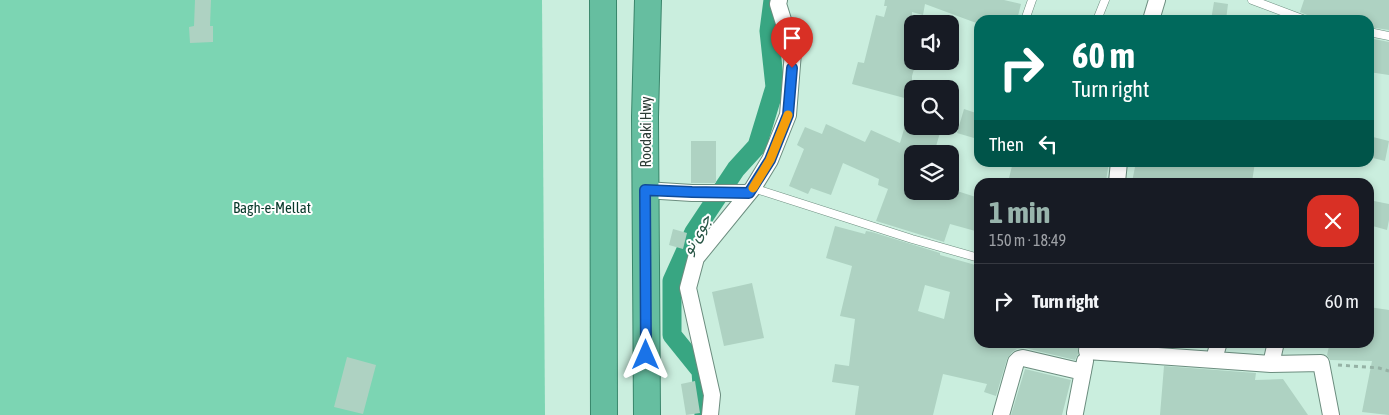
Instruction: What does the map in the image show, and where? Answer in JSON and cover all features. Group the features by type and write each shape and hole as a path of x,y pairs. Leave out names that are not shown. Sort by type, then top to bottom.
{"highway":[{"path":"603,0 604,415"},
{"name":"Roodaki Hwy","path":"647,415 645,190 648,0"}],"street":[{"path":"710,415 712,395 688,288 696,258 751,190 770,160 788,115 793,52 778,0"},
{"path":"1152,15 1157,0"},
{"path":"645,190 730,193 751,190"},
{"path":"1075,413 1088,348"},
{"path":"1094,348 1136,355 1271,364 1321,363 1331,415"},
{"path":"1214,359 1217,348"},
{"path":"1271,364 1275,348"},
{"path":"1001,415 1016,362 1019,359 1023,358 1083,372"}],"lane":[{"path":"1027,15 1032,0"},
{"path":"1099,15 1105,0"},
{"path":"1252,0 1292,15"},
{"path":"1374,33 1389,36"},
{"path":"751,190 974,257"}],"path":[{"path":"1321,363 1379,368 1389,371"}],"green space":[{"name":"Bagh-e-Mellat","path":"0,0 542,0 545,415 0,415"}],"building":[{"path":"195,0 211,0 210,26 213,26 213,42 190,43 189,27 194,26"},
{"path":"885,0 1004,0 1021,4 1018,15 974,15 974,22 925,4 923,15 912,12 912,15 904,15 904,70 914,70 912,80 904,80 904,98 852,84 858,62 864,63 876,15 884,17 887,6 884,6"},
{"path":"1304,0 1389,0 1389,30 1374,28 1374,15 1307,15 1300,12"},
{"path":"1214,2 1228,4 1227,15 1212,15"},
{"path":"1374,39 1389,42 1389,75 1374,73"},
{"path":"964,109 974,112 974,138 959,134"},
{"path":"826,124 865,142 871,130 900,143 904,129 904,135 939,135 936,145 904,145 904,200 959,200 959,192 974,196 974,231 950,224 944,242 876,221 888,189 878,185 879,179 843,163 831,195 811,188 808,194 789,186 804,149 797,145 805,127 822,134"},
{"path":"1374,137 1389,141 1385,161 1374,158"},
{"path":"691,141 716,141 716,183 691,183"},
{"path":"1012,167 1108,167 1106,178 1009,178"},
{"path":"1135,167 1254,167 1253,178 1133,178"},
{"path":"1374,201 1389,204 1387,230 1374,226"},
{"path":"835,226 865,234 866,231 872,232 974,265 974,348 1025,348 1012,352 1007,359 996,396 984,392 987,384 943,374 933,415 855,415 859,386 832,382 835,364 849,366 855,319 840,316 852,266 826,258","holes":["925,285 950,292 944,319 918,311"]},
{"path":"673,229 687,233 683,249 669,245"},
{"path":"752,283 764,338 724,346 712,292"},
{"path":"1374,308 1389,310 1389,415 1362,412 1372,361 1330,360 1327,355 1329,348 1374,348"},
{"path":"1025,348 1078,348 1075,360"},
{"path":"347,357 376,365 363,414 334,407"},
{"path":"1164,366 1256,373 1255,380 1283,379 1308,415 1160,415"},
{"path":"1025,369 1071,380 1062,415 1011,415"},
{"path":"695,381 700,413 686,415 681,384"}],"waterway":[{"name":"جوی نو","path":"704,415 701,371 672,335 672,281 694,232 736,169 757,146 775,87 769,31 773,0"}],"slow traffic":[{"path":"753,188 770,160 788,115"}],"route":[{"path":"646,355 645,190 749,193 770,160 788,115 792,68"}]}
